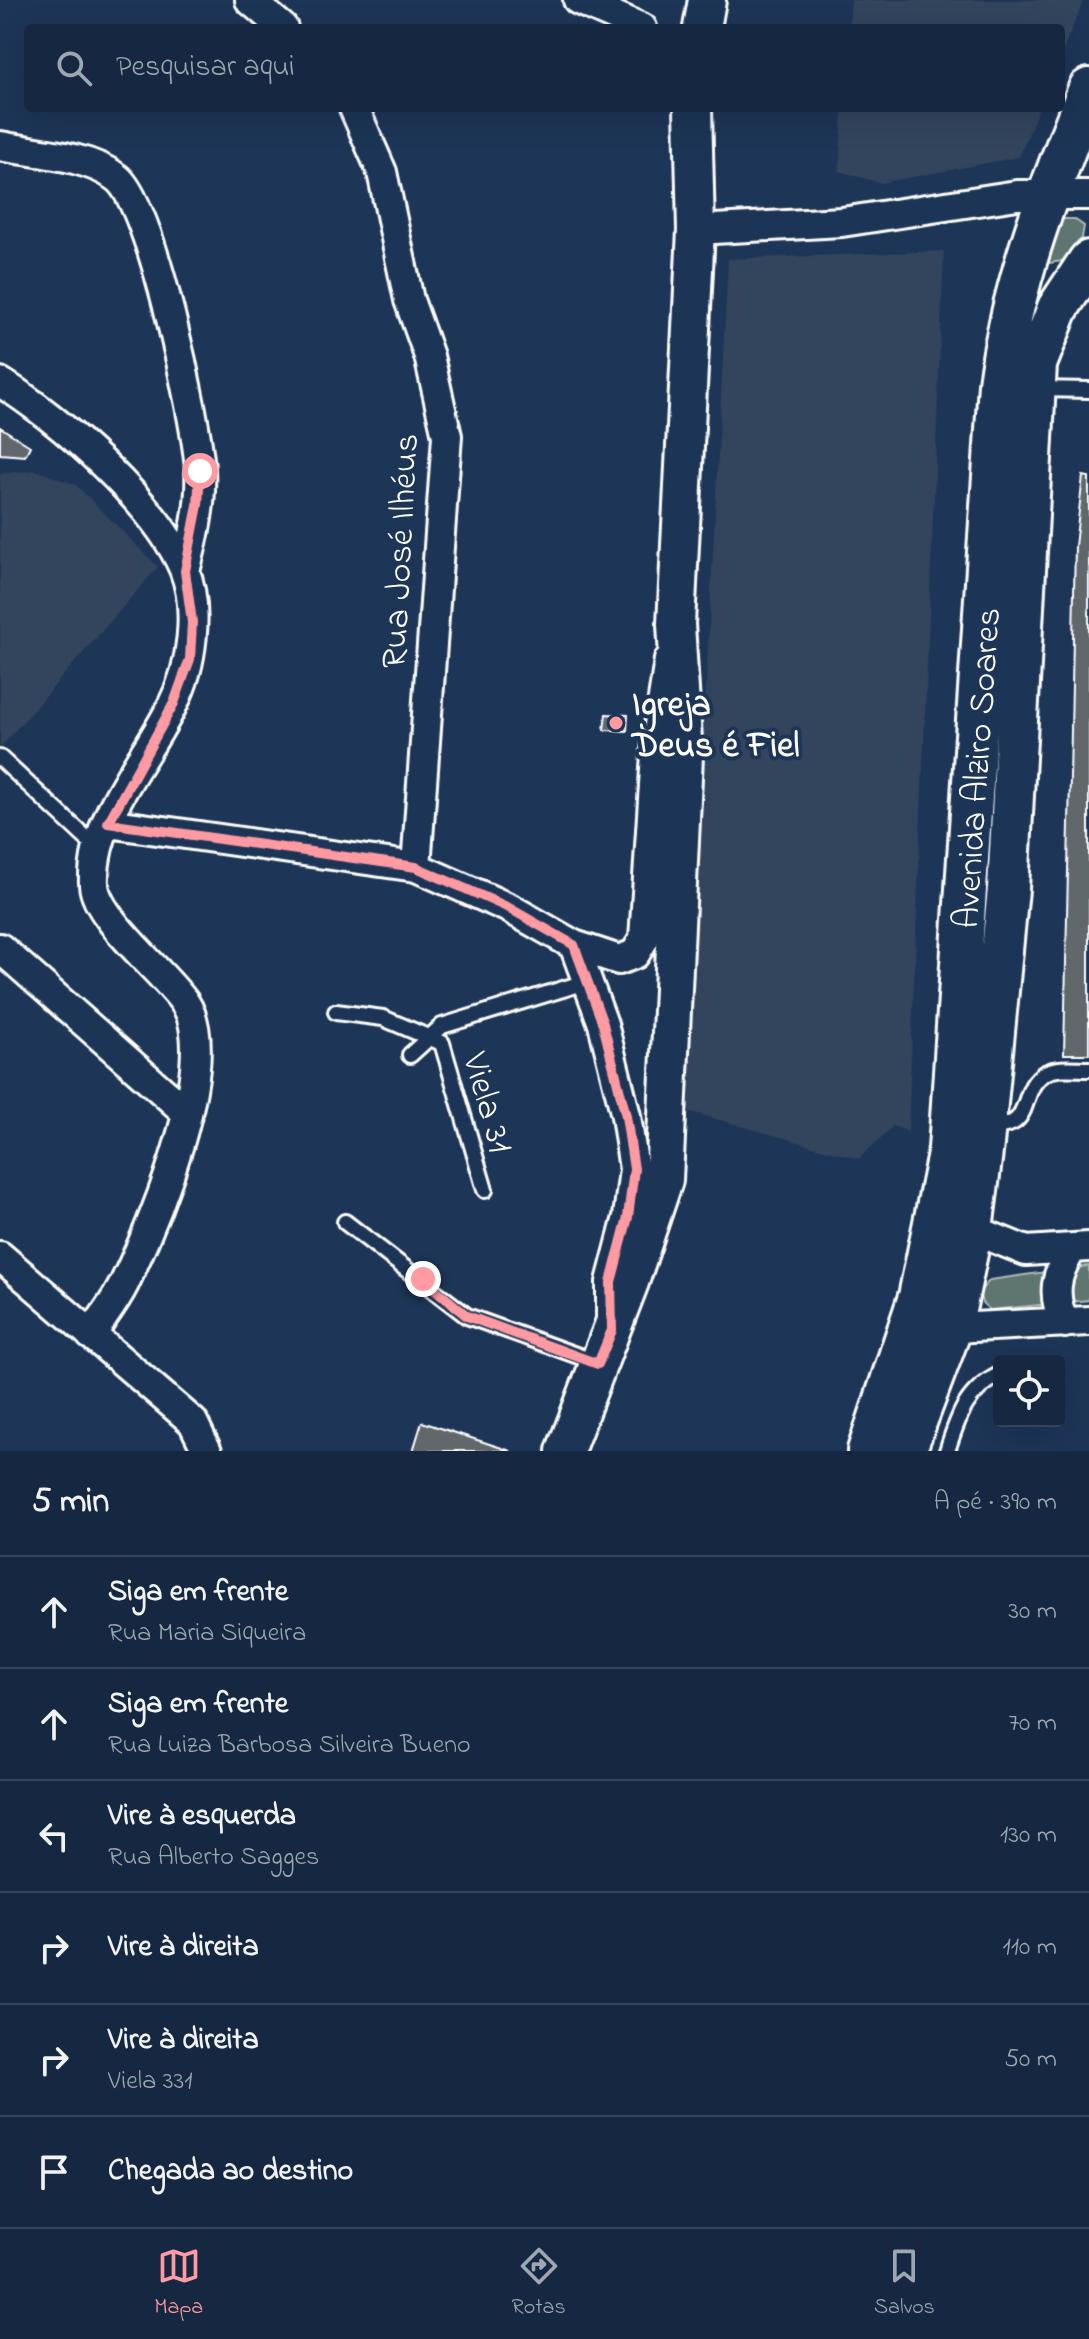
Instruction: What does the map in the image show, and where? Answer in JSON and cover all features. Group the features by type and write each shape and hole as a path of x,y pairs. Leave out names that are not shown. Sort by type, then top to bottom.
{"main road":[{"name":"Avenida Alziro Soares","path":"868,1451 909,1329 927,1261 949,1149 999,384 1007,324 1046,193 1089,89"},
{"name":"Avenida Alziro Soares","path":"905,1451 951,1329 972,1229 985,1125 1008,889 1036,364 1048,329 1089,261"}],"street":[{"path":"250,0 278,24"},
{"path":"578,0 633,24"},
{"path":"703,24 707,0"},
{"name":"Rua José Ilhéus","path":"356,112 382,172 409,300 429,356 447,436 416,867"},
{"path":"565,1451 612,1330 664,1180 684,756 676,624 696,230 693,112"},
{"path":"0,146 87,164 117,178 133,199 175,332 192,408 199,482 193,539 185,571 192,622 190,659 174,703 108,823 99,850 93,887 103,908 186,1004 197,1058 187,1113 158,1203 123,1286 91,1335"},
{"path":"696,230 842,222 1046,193 1089,195"},
{"path":"0,382 70,434 126,490 162,531 185,571"},
{"path":"108,823 416,867 509,908 574,945 619,960 635,954 644,939 657,738 676,624"},
{"path":"574,945 589,981 626,1116 634,1169 628,1217 611,1282 612,1330"},
{"path":"0,948 187,1113"},
{"path":"972,1229 1026,1251 1081,1248"},
{"path":"1077,1322 1055,1294 1061,1269 1081,1248"},
{"path":"0,1256 193,1422 207,1451"},
{"path":"909,1329 1077,1322"}],"lane":[{"path":"1033,388 1089,390"},
{"path":"0,758 99,850"},
{"name":"Viela 31","path":"410,1055 442,1026 589,981"},
{"name":"Viela 31","path":"336,1012 383,1018 442,1043 485,1190"},
{"path":"985,1125 1010,1125 1020,1117 1035,1081 1046,1073 1057,1069 1089,1069"},
{"path":"345,1222 467,1316 598,1364"},
{"path":"947,1451 962,1406 983,1383 993,1378"}],"shaded area":[{"path":"851,0 1084,0 1065,45 1065,24 849,24"},
{"path":"843,112 1037,112 1019,157 881,183 839,171"},
{"path":"944,251 908,1132 893,1126 859,1159 684,1110 728,259"},
{"path":"35,470 76,485 158,567 0,748 0,474"}],"green space":[{"path":"1061,219 1074,219 1084,226 1082,238 1062,261 1050,263 1044,253"},
{"path":"1089,1266 1089,1300 990,1310 982,1303 979,1292 990,1280"}],"building":[{"path":"0,427 30,446 25,456 0,454"},
{"path":"1083,476 1089,477 1089,1054 1064,1054 1075,546"},
{"name":"Igreja Deus é Fiel","path":"606,714 628,715 627,731 604,730"},
{"path":"422,1422 511,1451 413,1451"}],"place":[{"name":"Igreja Deus é Fiel","path":"616,723"}],"route":[{"path":"200,471 193,539 185,571 192,622 190,659 174,703 116,803 108,823 416,867 509,908 574,945 603,1024 626,1116 634,1169 628,1217 611,1282 612,1330 598,1364 467,1316 423,1279"}]}
